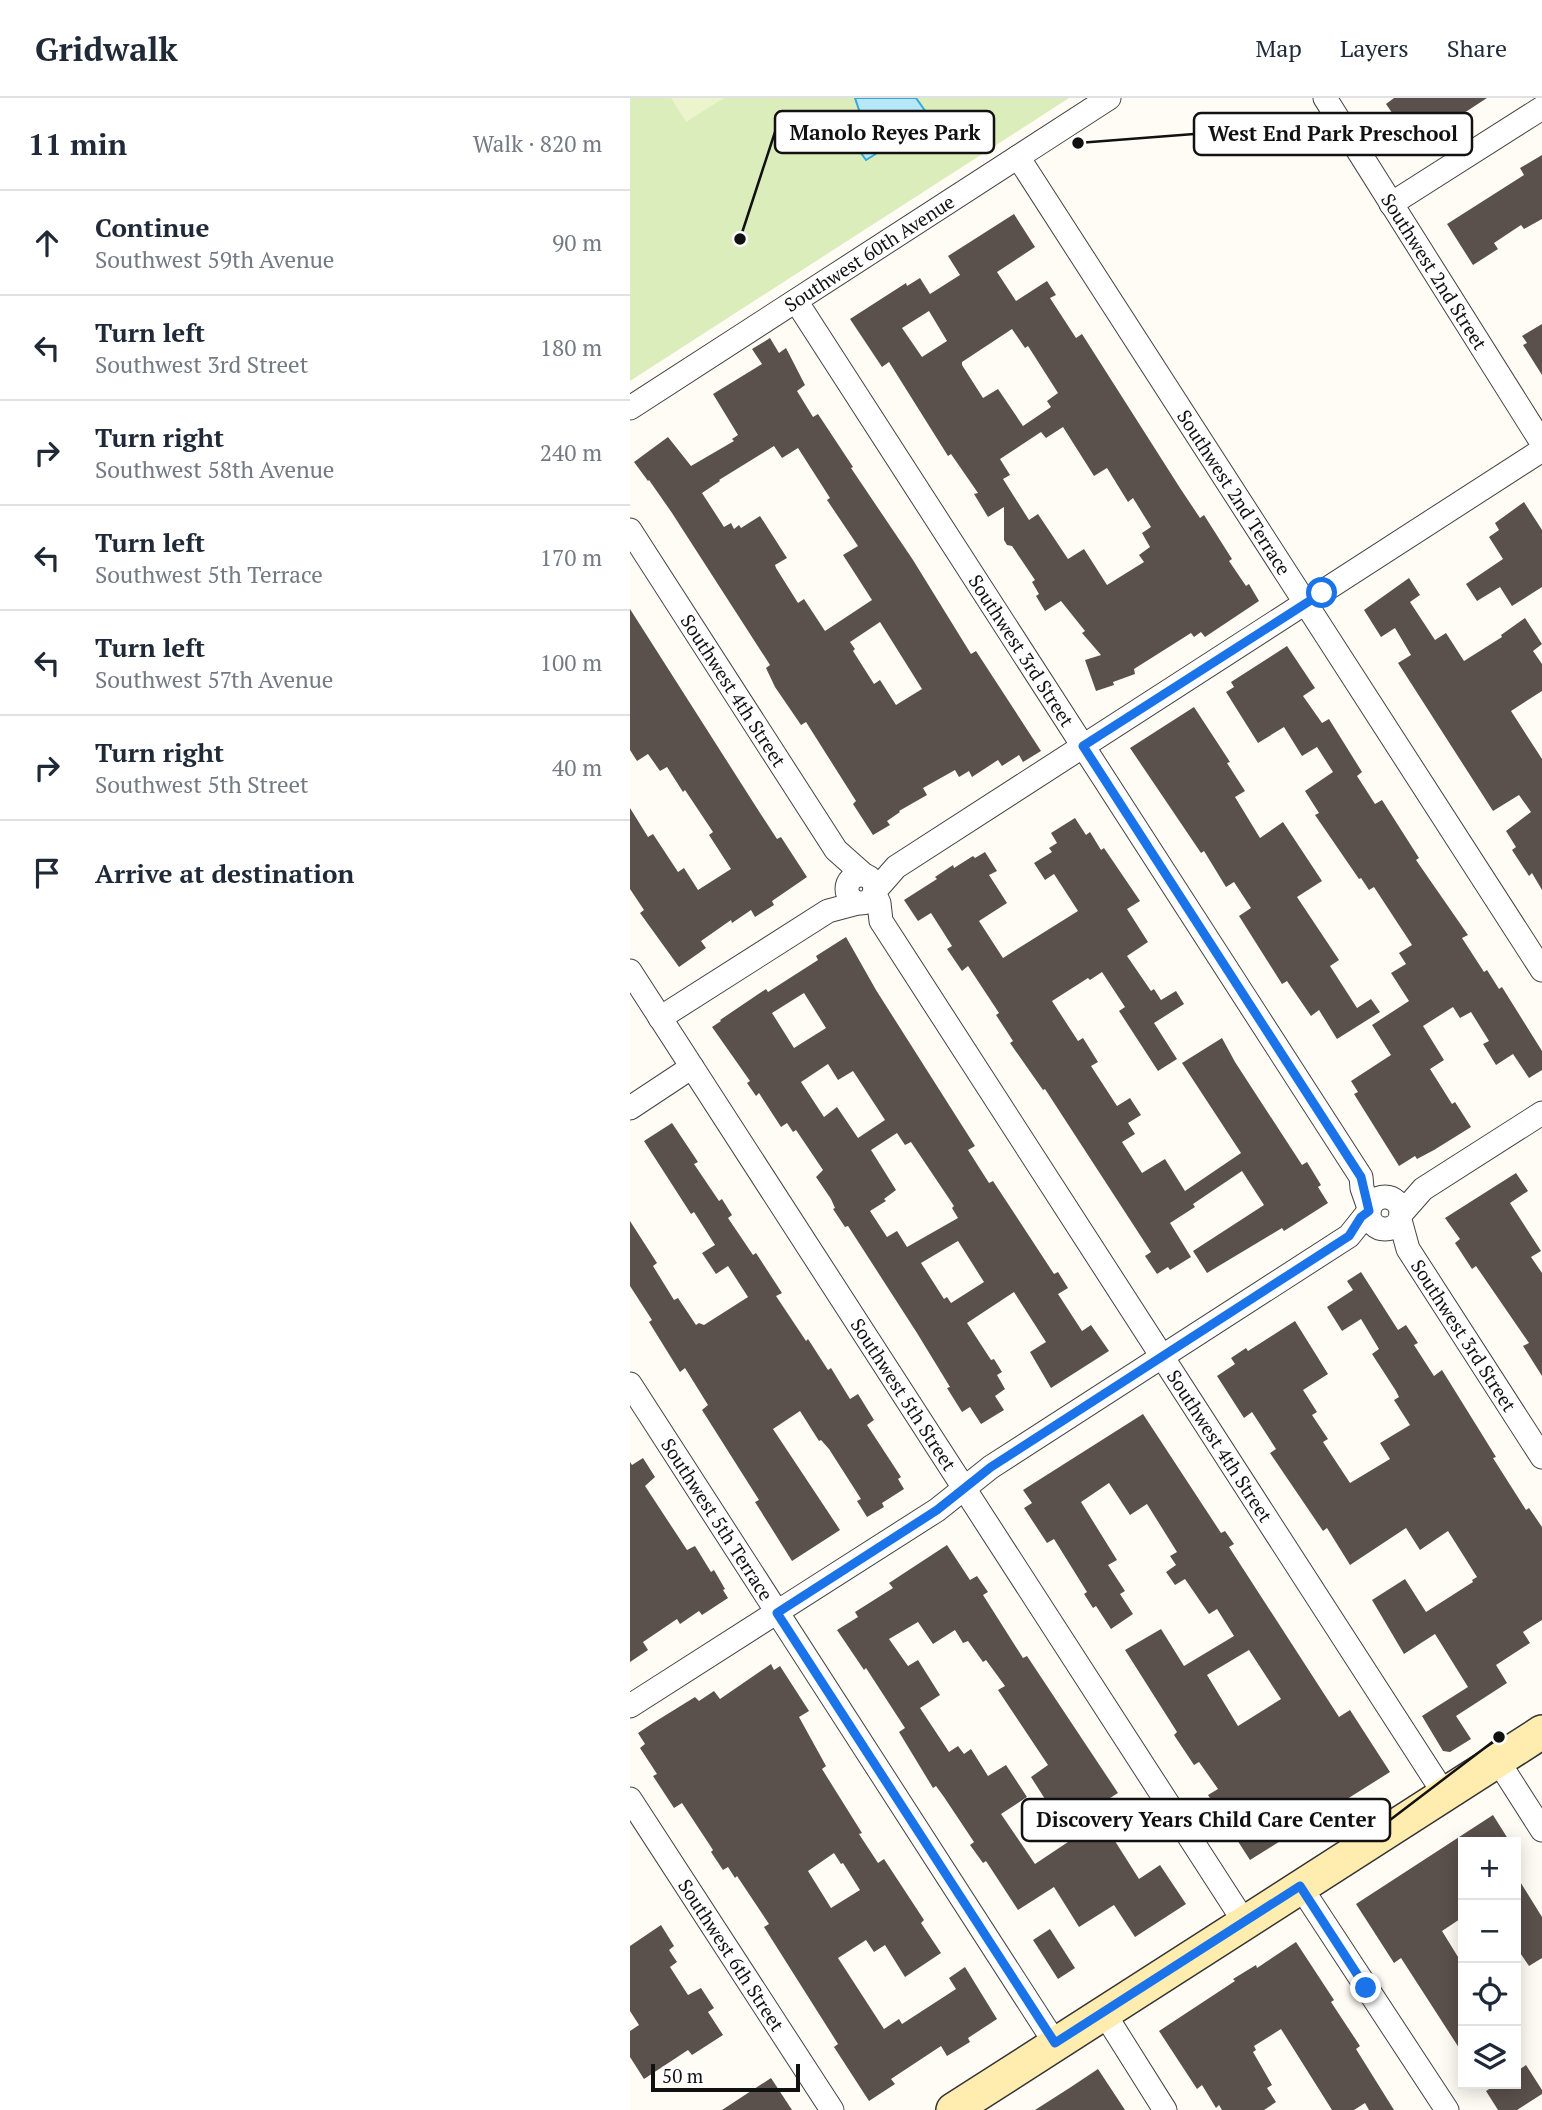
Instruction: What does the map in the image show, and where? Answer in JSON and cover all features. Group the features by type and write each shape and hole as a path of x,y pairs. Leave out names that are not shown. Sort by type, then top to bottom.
{"main road":[{"path":"953,2110 1300,1886 1540,1736"}],"street":[{"name":"Southwest 60th Avenue","path":"630,408 1109,98"},
{"name":"Southwest 2nd Street","path":"1325,98 1542,443"},
{"path":"1391,204 1542,108"},
{"name":"Southwest 2nd Terrace","path":"1018,157 1542,970"},
{"name":"Southwest 3rd Street","path":"796,301 1361,1177 1362,1188 1385,1213 1542,1457"},
{"path":"660,1018 861,889 886,867 892,870 1542,450"},
{"name":"Southwest 4th Street","path":"630,530 861,889 879,902 881,920 1445,1794"},
{"name":"Southwest 5th Street","path":"630,971 1245,1923"},
{"path":"630,1108 692,1067"},
{"path":"630,1706 937,1510 991,1467 1349,1236 1368,1235 1385,1213 1412,1190 1423,1189 1542,1113"},
{"name":"Southwest 5th Terrace","path":"630,1384 1055,2043"},
{"path":"1498,1761 1542,1830"},
{"name":"Southwest 6th Street","path":"630,1799 832,2110"},
{"path":"1300,1886 1447,2110"},
{"path":"1104,2013 1165,2110"}],"green space":[{"path":"630,98 1069,98 630,381"},
{"path":"671,98 724,98 686,122"}],"water":[{"path":"855,98 916,98 929,121 866,160 850,138 861,116"}],"building":[{"path":"1394,98 1487,98 1441,128 1438,124 1400,149 1386,127 1397,120 1386,104"},
{"path":"1542,155 1542,219 1524,229 1521,225 1494,243 1498,249 1473,265 1447,224 1524,175 1520,168"},
{"path":"1014,214 1035,247 997,272 1016,301 1047,281 1056,295 1050,298 1076,338 1082,334 1180,488 1200,518 1204,515 1232,559 1229,561 1246,586 1249,584 1259,601 1205,637 1201,632 1194,637 1191,633 1134,669 1135,674 1096,691 1085,660 1101,655 1082,633 1085,631 1061,601 1045,611 1036,596 1039,594 1032,582 1035,580 1012,546 1007,545 1004,540 1004,507 988,517 974,494 978,493 951,454 948,456 889,362 882,367 850,319 906,283 907,286 920,278 930,294 960,275 948,256","holes":["929,311 947,341 922,357 902,328","1012,329 1025,348 1028,346 1058,393 1047,401 1051,407 1023,426 998,389 983,398 962,362","1063,427 1094,476 1107,468 1128,502 1133,498 1151,527 1142,533 1150,547 1139,555 1144,562 1107,585 1084,549 1068,559 1038,514 1029,520 1003,479 1010,475 1000,459 1041,432 1046,438"]},
{"path":"1542,324 1542,375 1523,345 1527,343 1522,336"},
{"path":"770,338 779,353 786,348 805,385 797,391 813,417 818,414 971,654 976,651 1041,751 1023,762 1019,755 1002,766 998,760 972,777 969,771 959,777 955,770 923,788 927,795 899,811 887,821 890,825 873,835 853,804 856,801 806,722 801,725 775,687 766,668 770,665 672,513 634,462 668,437 691,466 734,441 732,439 738,435 713,394 762,364 752,349","holes":["774,446 782,458 798,448 830,498 827,500 858,546 843,555 872,600 825,631 804,599 798,603 776,568 775,565 787,558 760,516 741,528 739,525 734,529 731,523 724,527 702,493","880,622 922,689 896,705 880,680 874,684 850,642"]},
{"path":"1524,502 1542,530 1542,587 1512,606 1500,587 1477,601 1466,584 1503,559 1489,537 1499,530 1495,523"},
{"path":"1409,578 1420,595 1410,602 1435,640 1446,633 1464,661 1502,637 1501,635 1525,618 1542,644 1533,651 1542,664 1542,691 1511,711 1542,759 1542,890 1532,873 1529,876 1512,850 1516,847 1506,831 1531,812 1519,795 1493,811 1398,663 1411,655 1395,628 1381,637 1364,610"},
{"path":"630,609 777,839 781,837 807,877 772,901 774,905 755,917 751,910 701,941 706,948 679,967 640,913 644,910 630,889 630,808 648,837 653,834 678,872 684,868 698,890 731,869 709,835 713,832 667,767 660,771 648,754 637,761 630,750"},
{"path":"1287,646 1315,688 1303,696 1322,723 1329,719 1362,772 1357,776 1375,804 1382,800 1419,858 1416,860 1468,935 1462,938 1484,972 1487,970 1499,989 1502,987 1542,1051 1542,1070 1529,1078 1513,1054 1496,1065 1483,1044 1489,1041 1471,1012 1460,1018 1453,1007 1423,1026 1444,1060 1430,1069 1452,1104 1455,1102 1471,1127 1434,1150 1417,1159 1415,1156 1399,1166 1354,1094 1358,1092 1351,1081 1391,1055 1372,1025 1409,1001 1391,973 1406,964 1399,953 1412,945 1374,887 1369,890 1361,878 1359,879 1315,815 1319,813 1305,791 1333,772 1317,747 1302,756 1284,727 1258,743 1226,692 1234,687 1231,682"},
{"path":"1194,707 1230,762 1227,763 1245,791 1235,797 1260,838 1283,822 1322,881 1297,897 1339,960 1330,966 1357,1008 1371,999 1380,1012 1337,1039 1319,1010 1311,1016 1287,981 1282,984 1239,916 1251,908 1234,882 1226,887 1204,851 1201,853 1130,748"},
{"path":"1075,818 1086,835 1090,832 1101,850 1104,848 1140,901 1127,909 1148,942 1127,956 1151,991 1154,989 1161,1000 1176,991 1184,1004 1154,1023 1177,1059 1158,1071 1119,1011 1125,1007 1102,972 1052,1001 1078,1041 1083,1038 1098,1062 1091,1066 1117,1106 1130,1098 1141,1115 1128,1123 1135,1134 1122,1142 1142,1173 1165,1159 1185,1191 1241,1153 1182,1063 1222,1038 1302,1165 1307,1162 1328,1203 1284,1231 1282,1228 1207,1273 1193,1251 1264,1205 1242,1171 1170,1223 1191,1257 1170,1270 1168,1267 1157,1274 1145,1256 1151,1252 1045,1089 1043,1090 1010,1043 1013,1041 996,1015 999,1013 968,966 962,971 947,949 952,946 931,913 918,921 904,900 953,865 954,868 985,852 997,871 989,875 1007,903 979,921 1003,958 1078,911 1054,874 1045,880 1034,863 1052,852 1049,848 1057,843 1051,833"},
{"path":"846,937 876,990 975,1146 968,1150 989,1183 993,1181 1054,1274 1058,1272 1068,1288 1058,1294 1082,1331 1091,1325 1109,1351 1051,1388 1030,1352 1046,1342 1014,1292 967,1323 1002,1372 997,1375 1005,1389 995,1396 1004,1410 981,1424 970,1407 962,1412 917,1333 848,1226 845,1227 833,1209 835,1208 831,1199 816,1177 823,1170 796,1130 793,1132 787,1123 781,1127 759,1093 756,1096 747,1083 750,1081 712,1027 766,989 768,992 818,960 816,956","holes":["804,993 826,1028 794,1048 772,1013","828,1064 838,1080 853,1071 885,1120 858,1138 837,1107 824,1117 801,1082","897,1133 905,1145 911,1142 954,1206 952,1208 958,1218 907,1247 897,1231 887,1237 870,1211 886,1201 884,1199 896,1190 871,1150","958,1241 984,1282 951,1303 947,1297 944,1299 921,1263"]},
{"path":"672,1123 698,1162 694,1164 732,1215 728,1218 753,1255 756,1253 782,1293 776,1296 806,1341 808,1339 828,1370 831,1368 850,1399 858,1394 874,1420 867,1425 901,1477 898,1479 904,1489 882,1503 884,1507 867,1517 857,1501 861,1499 829,1449 819,1441 800,1411 773,1429 840,1530 792,1561 755,1502 759,1500 702,1410 708,1405 685,1368 680,1372 630,1286 630,1221 657,1263 653,1266 674,1300 678,1298 696,1325 704,1325 748,1297 728,1266 716,1274 702,1253 715,1245 694,1212 691,1214 644,1141"},
{"path":"1516,1173 1528,1191 1510,1203 1541,1251 1531,1257 1542,1273 1542,1376 1523,1346 1529,1343 1476,1266 1472,1269 1455,1243 1460,1239 1445,1218"},
{"path":"1361,1272 1398,1330 1406,1325 1418,1343 1414,1345 1434,1376 1442,1370 1526,1510 1529,1508 1542,1527 1542,1620 1523,1632 1530,1643 1496,1665 1507,1683 1456,1716 1471,1739 1450,1752 1443,1751 1422,1716 1468,1687 1435,1634 1404,1654 1372,1600 1405,1579 1426,1612 1477,1577 1448,1531 1420,1550 1406,1528 1350,1565 1327,1528 1323,1531 1270,1453 1276,1449 1252,1412 1244,1418 1217,1376 1235,1364 1231,1358 1246,1348 1248,1351 1295,1321 1328,1374 1303,1390 1317,1412 1312,1415 1328,1439 1323,1442 1350,1483 1390,1459 1380,1443 1410,1425 1394,1400 1399,1397 1372,1354 1379,1349 1361,1319 1342,1331 1327,1307 1353,1290 1347,1281"},
{"path":"1143,1414 1221,1533 1225,1531 1234,1544 1229,1547 1339,1717 1350,1710 1390,1772 1250,1860 1208,1795 1218,1789 1199,1762 1194,1765 1174,1735 1177,1732 1125,1650 1161,1629 1184,1666 1234,1636 1217,1609 1209,1614 1185,1579 1175,1585 1166,1572 1176,1565 1170,1556 1177,1552 1147,1504 1130,1515 1109,1483 1081,1502 1117,1560 1108,1565 1125,1591 1120,1594 1133,1614 1111,1629 1096,1606 1093,1608 1084,1594 1087,1592 1054,1539 1047,1543 1024,1508 1032,1503 1023,1490","holes":["1249,1650 1281,1699 1238,1726 1207,1675"]},
{"path":"643,1458 655,1477 645,1486 687,1550 695,1546 711,1572 714,1570 728,1598 702,1615 699,1611 680,1624 677,1619 643,1642 648,1650 630,1662 630,1462 632,1465"},
{"path":"947,1545 970,1580 977,1576 988,1592 983,1595 1023,1658 1027,1656 1118,1793 1094,1808 1139,1879 1160,1865 1186,1904 1135,1937 1114,1905 1079,1927 1054,1887 1018,1910 986,1861 983,1863 970,1845 974,1842 944,1797 936,1786 933,1788 899,1732 905,1728 866,1668 864,1670 837,1630 858,1617 855,1612 893,1588 889,1583","holes":["918,1622 933,1644 955,1630 963,1643 968,1641 1005,1686 998,1690 1048,1765 1031,1777 1071,1840 1035,1864 1001,1814 1027,1797 1006,1765 988,1776 971,1749 964,1754 958,1746 949,1752 920,1708 940,1695 918,1660 908,1666 889,1639"]},
{"path":"771,1664 774,1670 780,1666 809,1711 799,1717 826,1766 822,1769 862,1833 859,1834 878,1863 884,1859 924,1920 921,1923 941,1953 905,1977 885,1945 874,1952 866,1940 838,1958 884,2029 899,2019 902,2024 956,1989 949,1978 965,1967 997,2019 968,2038 970,2042 947,2056 941,2046 891,2079 895,2084 869,2101 834,2047 838,2044 764,1927 769,1924 737,1876 735,1878 728,1867 723,1870 682,1803 674,1808 653,1776 657,1774 640,1748 645,1744 638,1733 695,1697 699,1701 714,1691 720,1699","holes":["834,1853 841,1864 843,1863 860,1890 831,1908 808,1871"]},
{"path":"1493,1815 1507,1837 1459,1837"},
{"path":"1458,1838 1458,1920 1442,1931 1458,1957 1458,2046 1401,1958 1394,1963 1356,1904"},
{"path":"1521,1883 1542,1917 1542,1958 1529,1966 1521,1954"},
{"path":"661,1925 674,1946 669,1950 677,1962 670,1967 688,1995 701,1988 714,2008 708,2012 723,2035 692,2055 688,2050 644,2079 630,2057 630,2031 639,2025 630,2011 630,1946"},
{"path":"1050,1929 1075,1968 1058,1979 1033,1940"},
{"path":"1296,1942 1334,2000 1331,2002 1360,2046 1356,2049 1394,2110 1369,2110 1365,2103 1354,2110 1332,2110 1281,2029 1254,2046 1256,2050 1253,2052 1272,2085 1267,2088 1276,2102 1264,2110 1222,2110 1219,2105 1216,2108 1202,2085 1197,2089 1159,2031 1235,1981 1233,1979 1256,1965 1257,1968"},
{"path":"1526,2065 1542,2094 1517,2110 1498,2110 1486,2091 1521,2089 1521,2068"},
{"path":"1098,2069 1125,2110 1035,2110 1071,2087"},
{"path":"771,2078 792,2110 722,2110"}],"place":[{"name":"West End Park Preschool","path":"1078,143"},
{"name":"Manolo Reyes Park","path":"740,239"},
{"name":"Discovery Years Child Care Center","path":"1499,1737"}],"route":[{"path":"1322,593 1083,746 1361,1177 1369,1211 1361,1217 1349,1236 991,1467 937,1510 777,1613 1055,2043 1300,1886 1366,1988"}]}
